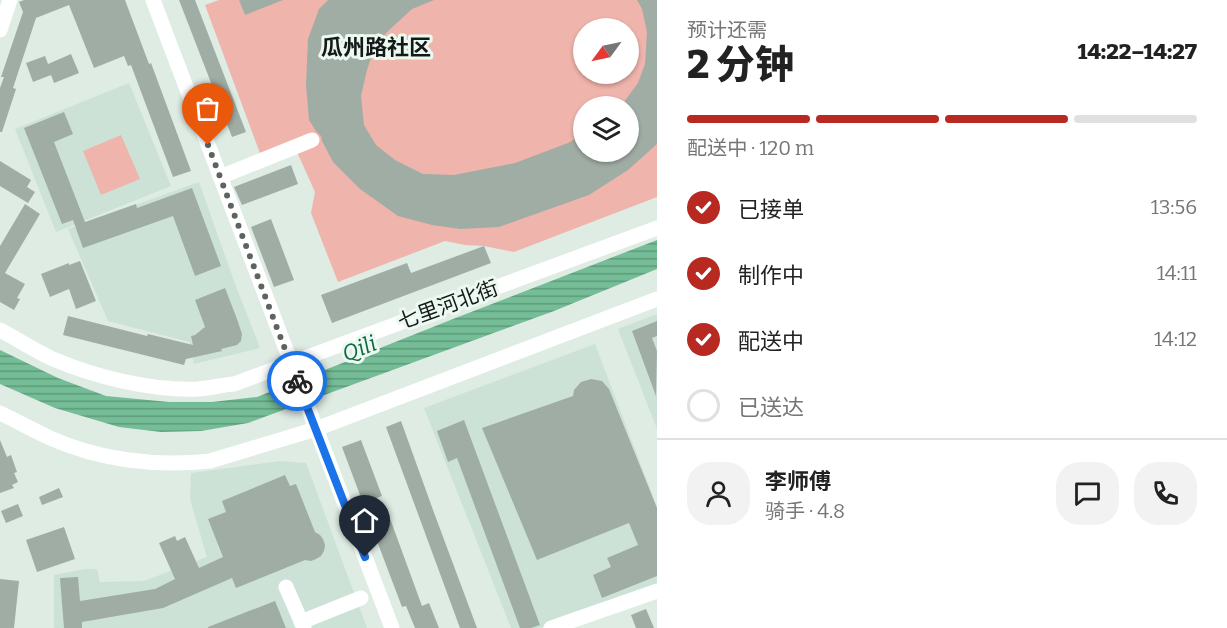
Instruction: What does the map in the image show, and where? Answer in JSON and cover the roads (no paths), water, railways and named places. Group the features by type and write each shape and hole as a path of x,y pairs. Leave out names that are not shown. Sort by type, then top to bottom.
{"street":[{"path":"0,30 10,0"},
{"path":"153,0 392,628"},
{"path":"220,177 312,140"},
{"name":"七里河北街","path":"0,330 52,358 86,372 130,383 198,389 234,384 294,371 657,228"},
{"path":"0,413 52,439 92,453 131,461 210,461 316,429 657,299"},
{"path":"286,586 302,625 361,598"},
{"path":"552,628 657,591"}],"district":[{"name":"瓜州路社区","path":"376,47"}],"water label":[{"name":"Qili","path":"359,348"}]}
